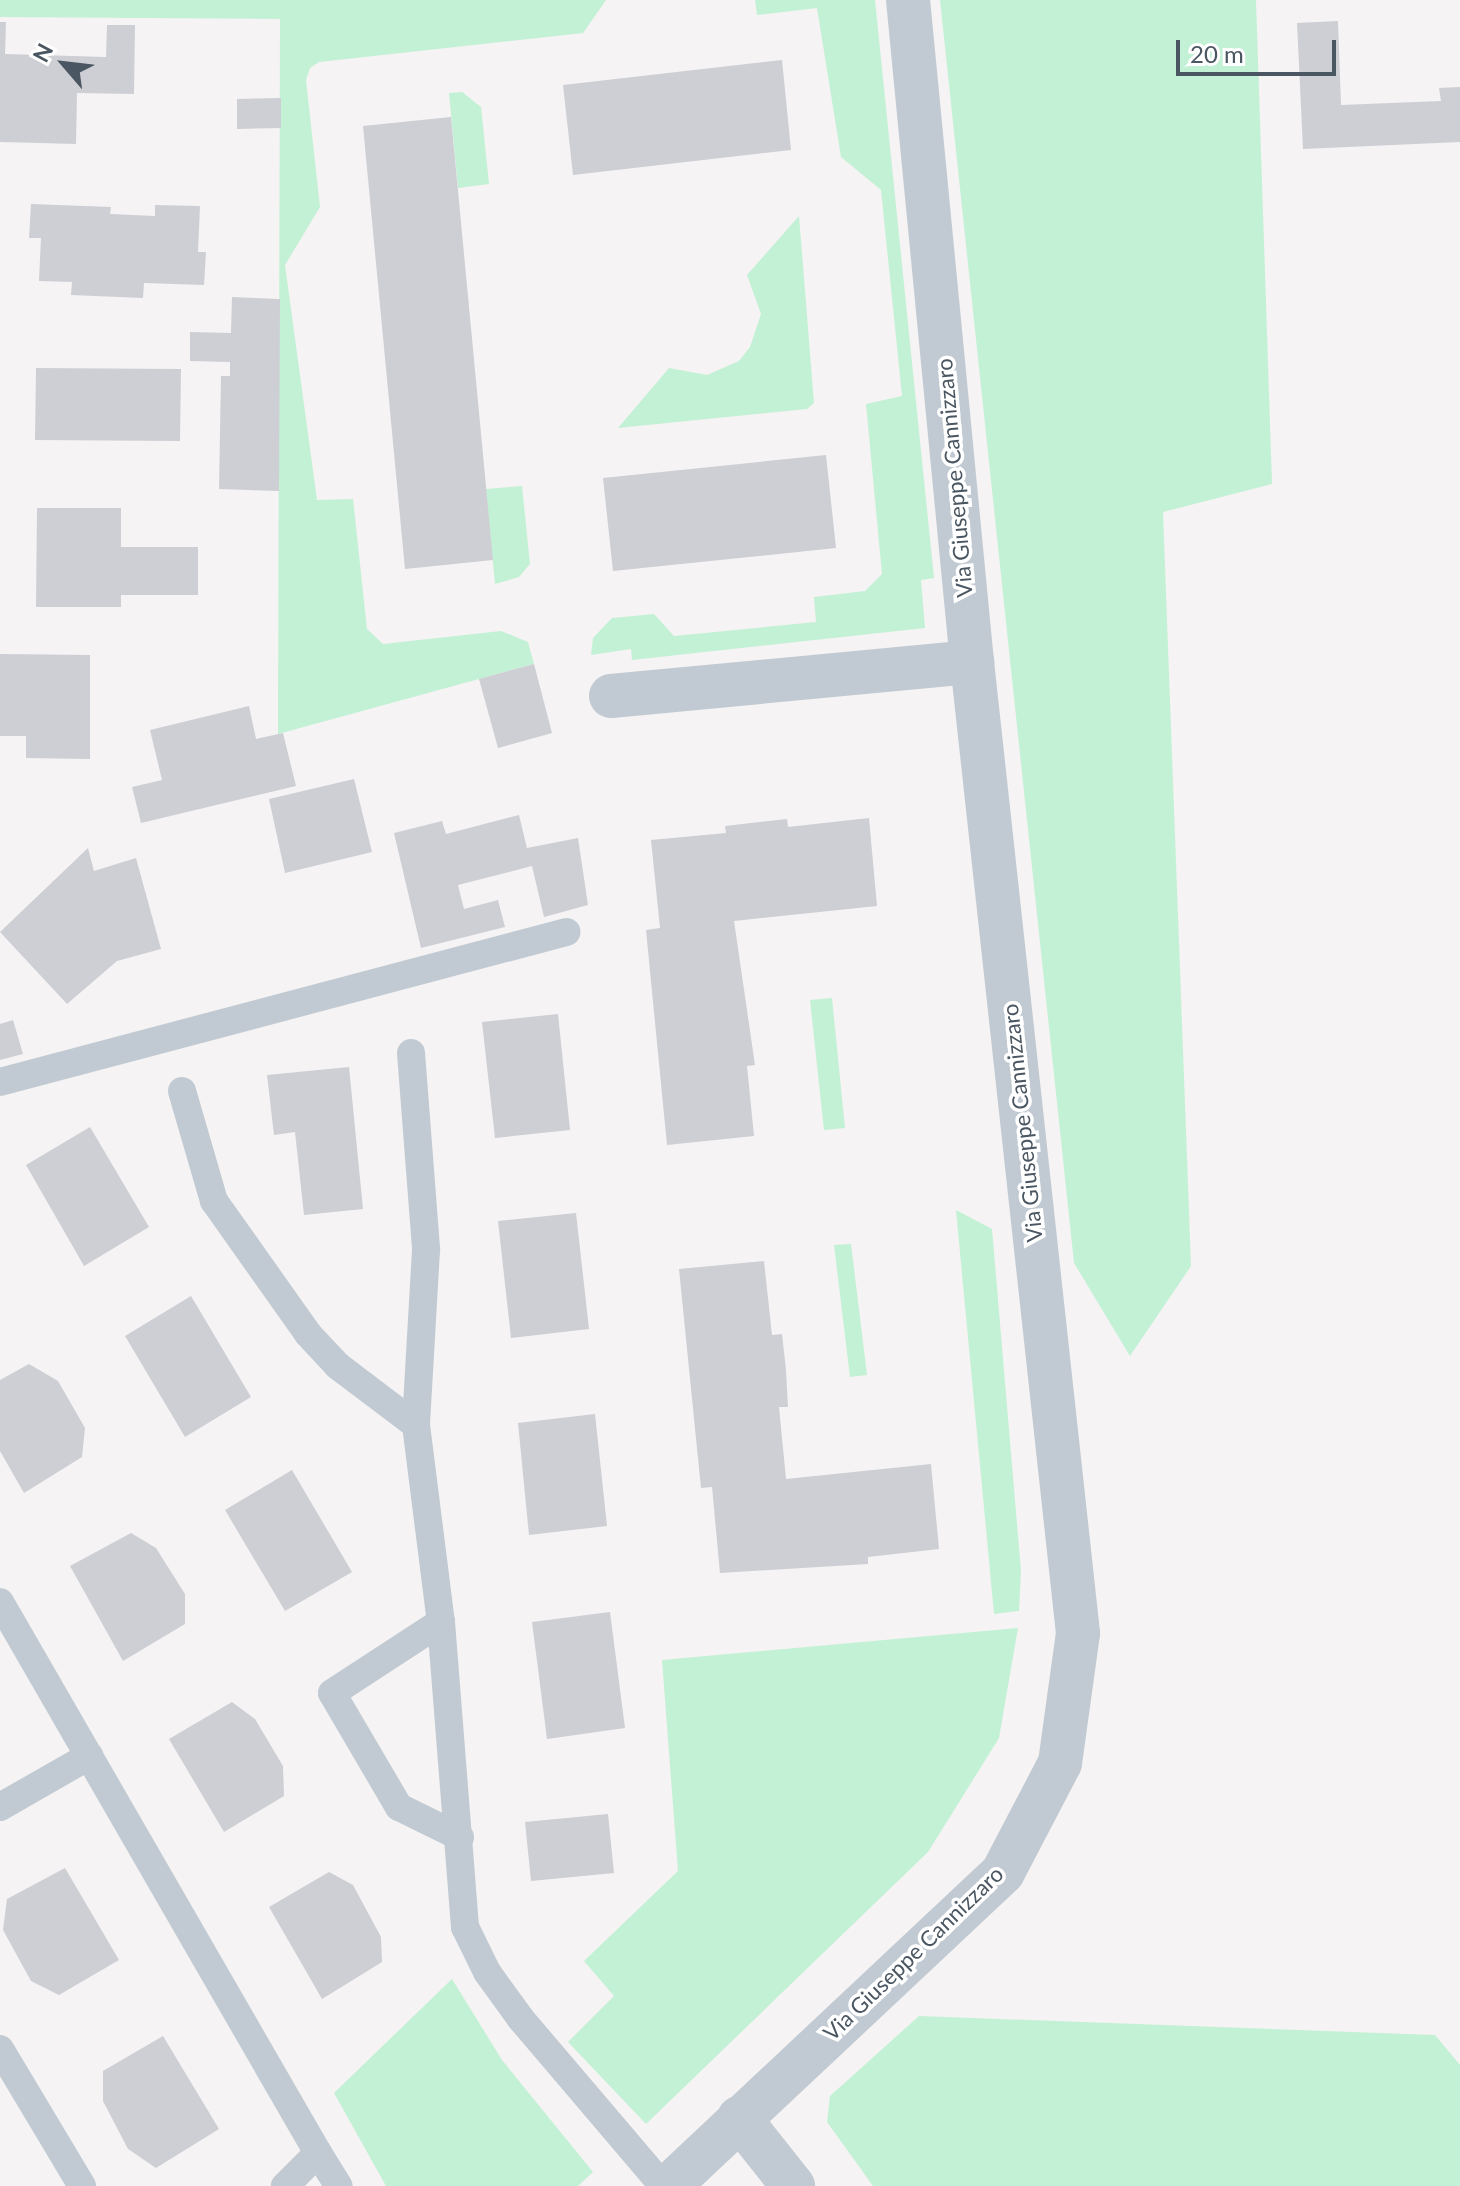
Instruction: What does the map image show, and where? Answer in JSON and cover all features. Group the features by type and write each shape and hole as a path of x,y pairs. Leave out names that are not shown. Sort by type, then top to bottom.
{"street":[{"name":"Via Giuseppe Cannizzaro","path":"666,2186 1003,1872 1060,1763 1078,1633 972,662 908,0"},
{"path":"611,696 972,662"},
{"path":"739,2118 793,2186"}],"lane":[{"path":"0,1082 566,932"},
{"path":"411,1053 426,1250 416,1425 441,1622 465,1927 487,1972 666,2186"},
{"path":"182,1091 214,1201 308,1334 338,1366 416,1425"},
{"path":"0,1602 339,2186"},
{"path":"441,1622 332,1693 399,1807 460,1837"},
{"path":"0,1807 89,1756"},
{"path":"0,2049 82,2186"},
{"path":"285,2186 318,2153"}],"green space":[{"path":"0,0 606,0 583,33 319,62 310,68 306,80 320,207 285,265 317,500 353,499 367,629 383,644 501,631 528,642 534,664 278,734 280,19 0,17"},
{"path":"755,0 875,0 934,578 921,580 925,628 632,660 631,649 591,655 593,638 612,618 654,614 674,636 816,622 814,597 865,591 882,574 866,404 902,396 881,190 841,157 817,8 757,15"},
{"path":"940,0 1256,0 1272,484 1163,512 1191,1266 1130,1356 1074,1263"},
{"path":"462,92 481,107 489,184 458,188 449,93"},
{"path":"799,216 814,403 807,409 618,428 669,368 707,375 739,361 750,347 761,314 747,275"},
{"path":"522,486 530,564 519,577 495,584 486,489"},
{"path":"832,998 845,1128 824,1130 810,1000"},
{"path":"956,1210 992,1229 1021,1571 1019,1611 994,1614"},
{"path":"851,1244 867,1375 850,1377 834,1245"},
{"path":"1018,1628 999,1738 928,1852 646,2124 568,2042 614,1996 584,1961 678,1871 662,1660"},
{"path":"452,1979 502,2060 593,2172 578,2186 386,2186 334,2093"},
{"path":"919,2016 1435,2035 1460,2065 1460,2186 873,2186 827,2122 830,2096"}],"building":[{"path":"1338,21 1341,105 1441,101 1439,88 1460,87 1460,142 1303,149 1297,23"},
{"path":"0,22 6,22 5,54 106,57 107,25 135,25 134,94 77,93 76,144 0,142"},
{"path":"782,60 791,150 573,175 563,85"},
{"path":"281,98 281,128 237,129 237,99"},
{"path":"451,117 493,560 405,569 363,126"},
{"path":"31,204 111,207 110,214 155,216 155,205 200,206 198,252 206,252 204,285 144,283 143,298 71,295 72,282 39,281 41,238 29,238"},
{"path":"232,297 280,299 279,491 219,489 221,376 230,376 230,362 190,361 190,332 231,333"},
{"path":"36,368 181,369 180,441 35,440"},
{"path":"826,455 836,548 613,571 603,478"},
{"path":"37,508 121,508 121,547 198,547 198,595 121,595 121,607 36,607"},
{"path":"0,654 90,655 90,759 26,758 26,736 0,736"},
{"path":"534,664 552,733 498,748 479,679"},
{"path":"249,706 256,739 283,733 296,786 141,823 132,787 162,780 150,730"},
{"path":"354,779 372,852 285,873 269,799"},
{"path":"519,815 527,848 578,838 588,905 544,917 532,866 458,885 464,909 498,900 505,927 421,948 394,833 442,821 446,834"},
{"path":"869,818 877,906 734,921 755,1065 747,1066 754,1136 667,1145 646,930 660,928 651,840 726,833 725,826 787,819 788,827"},
{"path":"88,848 94,871 136,858 161,949 117,961 67,1004 0,932"},
{"path":"558,1014 570,1130 495,1138 482,1022"},
{"path":"13,1020 23,1054 0,1060 0,1024"},
{"path":"349,1067 363,1209 304,1215 295,1132 274,1135 267,1075"},
{"path":"90,1127 149,1227 84,1266 26,1165"},
{"path":"576,1213 589,1329 511,1338 498,1221"},
{"path":"764,1261 772,1335 782,1334 786,1370 788,1407 779,1407 786,1479 931,1464 939,1549 868,1557 868,1564 720,1573 712,1487 701,1488 679,1269"},
{"path":"191,1296 251,1397 185,1437 125,1336"},
{"path":"29,1364 58,1381 85,1428 82,1457 24,1493 0,1451 0,1380"},
{"path":"595,1414 607,1526 529,1535 518,1423"},
{"path":"292,1470 352,1572 285,1611 225,1510"},
{"path":"131,1533 156,1548 185,1594 185,1624 123,1661 70,1566"},
{"path":"610,1612 625,1728 547,1739 532,1622"},
{"path":"232,1702 255,1719 283,1766 284,1796 224,1832 169,1739"},
{"path":"608,1814 614,1873 531,1881 525,1822"},
{"path":"65,1868 119,1960 59,1995 31,1981 3,1930 7,1899"},
{"path":"329,1872 353,1885 381,1937 382,1962 322,1999 269,1907"},
{"path":"163,2036 219,2129 156,2168 128,2149 103,2101 103,2071"}]}
